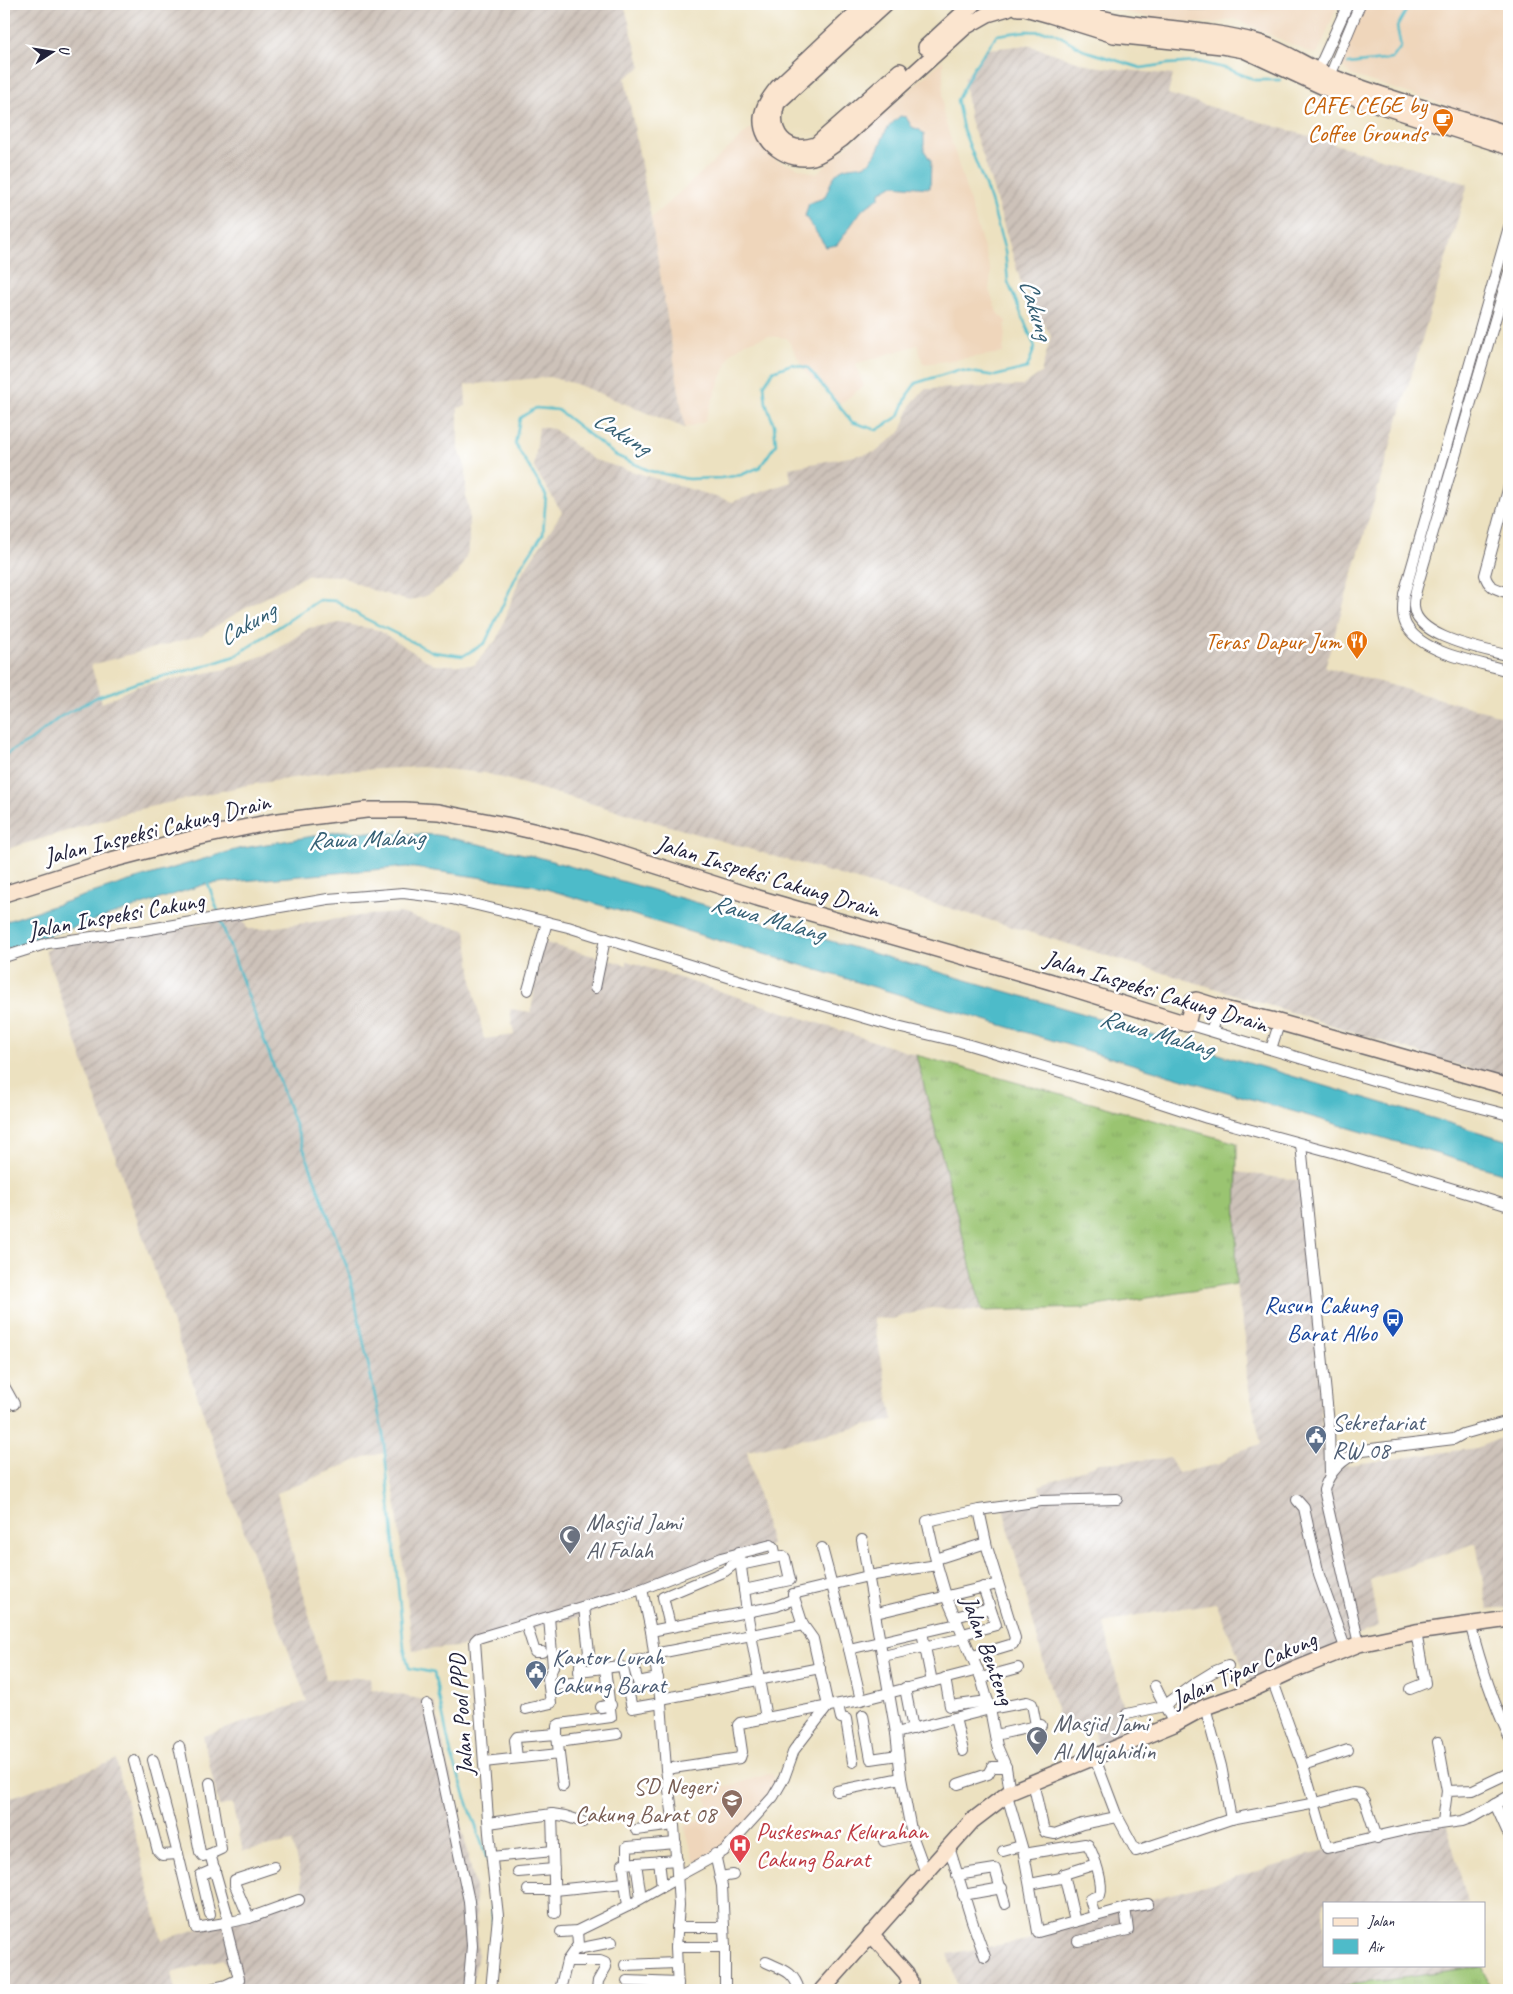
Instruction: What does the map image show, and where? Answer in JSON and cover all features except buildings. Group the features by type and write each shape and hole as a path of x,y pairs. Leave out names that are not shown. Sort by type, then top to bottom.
{"street":[{"path":"866,4 778,87 768,100 763,116 767,138 785,154 798,158 811,158 830,148 965,27 988,14 1013,6 1044,13 1114,35 1244,50 1509,147"},
{"path":"885,4 777,103 773,118 774,126 777,134 790,145 804,149 821,142 973,4"},
{"path":"1058,4 1080,12 1137,24 1217,34 1255,41 1268,46 1322,79 1367,90 1509,134"},
{"path":"1322,79 1348,4"},
{"path":"1322,79 1360,4"},
{"path":"1509,227 1404,594 1403,612 1406,627 1417,638 1437,650 1509,671"},
{"path":"1509,272 1415,594 1414,609 1418,619 1426,627 1439,635 1509,656"},
{"path":"1467,375 1478,377"},
{"path":"1509,486 1485,575 1487,582 1492,588 1509,593"},
{"name":"Jalan Inspeksi Cakung Drain","path":"4,894 111,860 195,838 271,822 366,810 438,812 582,842 758,898 1052,982 1373,1080 1509,1115"},
{"name":"Jalan Inspeksi Cakung","path":"4,956 48,943 217,918 328,899 403,893 452,899 547,922"},
{"path":"528,990 547,922 742,982 894,1026 956,1041 1118,1089 1207,1118 1509,1206"},
{"path":"595,988 605,939"},
{"path":"1186,1024 1194,1000 1509,1087"},
{"path":"1211,1031 1219,1007"},
{"path":"1271,1049 1279,1024"},
{"path":"1300,1144 1329,1424 1330,1475 1324,1490 1352,1647"},
{"path":"4,1386 14,1404"},
{"path":"1330,1475 1351,1455 1363,1450 1454,1439 1463,1434 1509,1421"},
{"path":"973,1656 1010,1645 1015,1641 986,1544 979,1510 1041,1501 1117,1499"},
{"path":"1297,1500 1304,1508 1319,1574 1352,1647"},
{"name":"Jalan Benteng","path":"979,1510 927,1521 936,1562 946,1596 973,1656 989,1705 997,1746 1006,1767 1009,1794 1030,1884 1038,1932 1075,1922"},
{"path":"862,1540 896,1733 901,1778 912,1835 926,1873"},
{"path":"853,1762 846,1719 841,1718 833,1706 820,1668 813,1639 803,1625 793,1594 936,1562 986,1544"},
{"name":"Jalan Pool PPD","path":"490,1990 498,1916 475,1642 478,1638 642,1589 699,1566 739,1559 771,1545 774,1546 776,1557 783,1556 785,1558 790,1580 744,1590"},
{"path":"822,1548 849,1649 860,1700"},
{"path":"670,1626 663,1597 725,1571 739,1559"},
{"path":"739,1559 766,1718"},
{"path":"699,1566 704,1581"},
{"path":"876,1613 998,1584"},
{"path":"883,1656 924,1647 996,1625 983,1587"},
{"path":"642,1589 658,1678 666,1769 676,1843 677,1860 670,1881"},
{"path":"651,1631 777,1606 794,1599"},
{"path":"549,1686 578,1683 580,1680 580,1665 589,1653 584,1607"},
{"path":"849,1649 922,1632 990,1608"},
{"path":"526,1709 550,1704 549,1675 553,1667 549,1617"},
{"name":"Jalan Tipar Cakung","path":"822,1990 972,1821 1009,1794 1094,1756 1174,1724 1205,1707 1244,1693 1272,1679 1352,1647 1416,1632 1509,1619"},
{"path":"1470,1623 1485,1675 1509,1736"},
{"path":"526,1624 535,1652 542,1652"},
{"path":"658,1678 638,1682 633,1664 635,1661 655,1656 803,1625"},
{"path":"922,1632 932,1682"},
{"path":"1410,1689 1425,1683 1416,1632"},
{"path":"580,1671 617,1666 623,1668 632,1708 820,1668"},
{"path":"1127,1714 1164,1706 1201,1679 1228,1666"},
{"path":"563,1786 557,1726 611,1717 606,1706 605,1668"},
{"path":"666,1769 740,1758 742,1752 738,1725 740,1722 833,1706 888,1694 945,1678 1018,1668"},
{"path":"945,1678 950,1706 1030,1702 1032,1704 1038,1725 996,1735"},
{"path":"1272,1679 1316,1803 1327,1848 1443,1822 1462,1821 1509,1796"},
{"path":"1155,1686 1174,1724"},
{"path":"905,1688 914,1729"},
{"path":"427,1704 469,1901 472,1946 468,1990"},
{"path":"896,1733 955,1718 989,1705"},
{"path":"561,1932 576,1932 628,1906 724,1851 774,1797 784,1778 794,1750 833,1706"},
{"path":"1205,1707 1221,1766 1231,1819"},
{"path":"863,1715 871,1759 898,1755"},
{"path":"955,1718 963,1750"},
{"path":"517,1758 515,1740 518,1738 558,1738 617,1734"},
{"path":"1438,1742 1447,1792 1443,1822"},
{"path":"180,1746 200,1854 203,1856 221,1849 210,1784"},
{"path":"1303,1765 1348,1750"},
{"path":"484,1762 559,1754"},
{"path":"1094,1756 1118,1817 1136,1851 1231,1819 1316,1803 1353,1793 1360,1794 1365,1801 1376,1838"},
{"path":"152,1760 196,1928 249,1918 299,1900"},
{"path":"134,1761 158,1851 162,1855 178,1854"},
{"path":"958,1784 988,1774 992,1767 1006,1767"},
{"path":"1447,1792 1473,1790 1509,1773"},
{"path":"837,1791 901,1778"},
{"path":"1033,1782 1043,1827 1045,1832 1049,1834 1065,1831 1082,1824 1118,1817"},
{"path":"1496,1804 1509,1835"},
{"path":"489,1822 552,1814 583,1822"},
{"path":"552,1814 555,1913"},
{"path":"636,1830 674,1825"},
{"path":"884,1841 912,1835"},
{"path":"641,1898 627,1848 676,1843"},
{"path":"1003,1851 1085,1844 1090,1848 1096,1864 1101,1891 1100,1895 1090,1899 1095,1917"},
{"path":"949,1847 986,1957"},
{"path":"492,1857 553,1850"},
{"path":"210,1854 239,1977 227,1988 210,1988 210,1990"},
{"path":"716,1855 720,1877 724,1926 725,1990"},
{"path":"628,1906 622,1865 677,1860"},
{"path":"627,1982 678,1987 676,1947 679,1905 670,1881 658,1861"},
{"path":"1030,1884 1061,1878 1064,1874 1096,1864"},
{"path":"249,1918 235,1885 235,1880 274,1867"},
{"path":"210,1914 201,1875 215,1869"},
{"path":"957,1875 995,1869 1002,1888 1005,1904"},
{"path":"518,1872 554,1870"},
{"path":"1064,1874 1075,1922 1125,1908 1148,1904"},
{"path":"720,1877 733,1875"},
{"path":"528,1890 555,1890 624,1883"},
{"path":"964,1895 1002,1888"},
{"path":"1078,1941 1128,1930 1125,1908"},
{"path":"677,1927 724,1926"},
{"path":"560,1990 567,1961 577,1949 576,1932"},
{"path":"871,1934 906,1973 910,1982 906,1990"},
{"path":"577,1949 612,1942"},
{"path":"676,1947 725,1947"},
{"path":"567,1961 600,1961 605,1963 606,1967 598,1981 597,1990"},
{"path":"766,1962 793,1976 798,1990"},
{"path":"625,1965 676,1963"}],"shaded area":[{"path":"4,4 624,4 641,67 625,78 651,218 685,428 576,384 549,377 465,385 466,406 458,408 458,447 466,468 469,549 458,574 426,596 409,601 372,590 340,576 307,575 235,614 202,635 91,665 102,703 135,687 226,669 273,652 309,628 340,623 378,630 434,665 474,665 498,638 520,577 562,512 534,468 539,427 554,429 592,459 732,502 791,482 789,468 876,452 901,431 912,403 925,389 1022,386 1041,373 1051,336 1021,283 984,159 970,120 964,79 988,49 1028,45 1092,66 1173,75 1168,94 1468,184 1325,667 1509,718 1509,1081 1230,993 850,878 485,773 422,767 338,771 248,785 136,810 4,850"},
{"path":"1082,4 1338,4 1318,53 1313,54 1235,19 1215,23 1198,23 1153,18"},
{"path":"1364,4 1509,4 1509,125 1351,75 1343,67 1341,58"},
{"path":"943,60 943,113 991,272 989,290 997,312 1006,321 1003,353 923,364 918,345 855,364 864,386 840,404 806,373 787,338 768,336 745,343 731,353 704,422 685,428 651,218 751,128 776,160 816,174"},
{"path":"401,913 429,922 466,930 473,986 484,1039 514,1035 510,1009 531,1012 542,942 627,965 627,961 916,1055 982,1311 930,1308 892,1319 873,1318 893,1420 747,1451 771,1545 586,1615 467,1646 413,1651 395,1496 384,1453 365,1457 277,1493 326,1679 370,1677 371,1689 434,1702 475,1887 478,1954 471,1990 268,1990 267,1988 238,1990 223,1959 171,1973 175,1990 4,1990 4,1800 116,1760 162,1940 305,1896 292,1842 243,1851 232,1803 219,1807 203,1736 307,1701 236,1509 45,950 50,949 49,945 243,918 247,929 260,929 367,915"},
{"path":"1236,1172 1304,1181 1325,1468 1476,1448 1509,1435 1509,1607 1488,1609 1476,1543 1370,1580 1378,1626 1307,1660 1249,1682 1216,1603 1132,1616 1104,1624 1126,1718 1119,1724 1123,1741 1100,1750 1092,1726 1062,1732 1003,1508 1042,1502 1039,1486 1100,1463 1170,1458 1178,1473 1220,1464 1236,1452 1261,1444 1247,1379 1245,1338 1236,1284"},
{"name":"SD Negeri Cakung Barat 08","path":"772,1773 777,1790 727,1849 695,1862 684,1825 715,1817 713,1807 709,1808 705,1793"},
{"path":"1446,1823 1468,1902 1323,1902 1323,1966 1484,1967 1341,1986 1342,1990 959,1990 947,1954 1028,1940 1052,1926 1291,1862 1309,1854"}],"green space":[{"path":"916,1055 1237,1143 1236,1284 1083,1308 982,1311"},
{"path":"1484,1967 1490,1990 1342,1990 1341,1986"}],"water":[{"path":"1190,4 1227,4 1209,8 1208,10 1191,10"},
{"path":"900,116 906,117 912,127 924,134 924,150 931,161 930,188 892,185 881,191 879,198 862,210 837,245 826,247 805,216 809,203 824,198 832,180 839,171 847,167 861,166 869,162 876,153 887,129"},
{"name":"Rawa Malang","path":"342,831 437,835 538,857 1088,1015 1509,1141 1509,1175 533,885 407,867 206,884 4,950 4,922 129,881 238,849"}],"waterway":[{"name":"Cakung","path":"1348,64 1392,59 1401,47 1397,27 1410,4"},
{"name":"Cakung","path":"4,755 30,741 60,717 97,697 136,683 205,666 235,656 319,600 337,601 360,616 433,652 463,656 485,643 520,568 543,534 546,495 515,444 520,418 536,408 558,410 615,455 650,471 688,479 721,478 741,475 760,467 776,444 774,425 766,403 764,385 773,371 792,364 808,368 852,422 877,430 899,416 908,394 916,383 958,370 995,376 1027,368 1035,347 1008,282 1005,251 991,201 963,129 957,100 974,67 997,35 1026,31 1053,32 1086,51 1141,68 1199,62 1228,69 1255,80 1280,80"},
{"path":"207,881 219,914"},
{"path":"220,919 349,1273 383,1434 404,1648 409,1668 434,1673 451,1754 487,1859"},
{"path":"489,1880 493,1924"}],"place":[{"name":"CAFE CEGE by Coffee Grounds","path":"1443,138"},
{"name":"Teras Dapur Jum","path":"1357,660"},
{"name":"Rusun Cakung Barat Albo","path":"1393,1338"},
{"name":"Sekretariat RW 08","path":"1316,1455"},
{"name":"Masjid Jami Al Falah","path":"570,1555"},
{"name":"Kantor Lurah Cakung Barat","path":"536,1690"},
{"name":"Masjid Jami Al Mujahidin","path":"1037,1756"},
{"name":"SD Negeri Cakung Barat 08","path":"732,1819"},
{"name":"Puskesmas Kelurahan Cakung Barat","path":"740,1864"}]}
